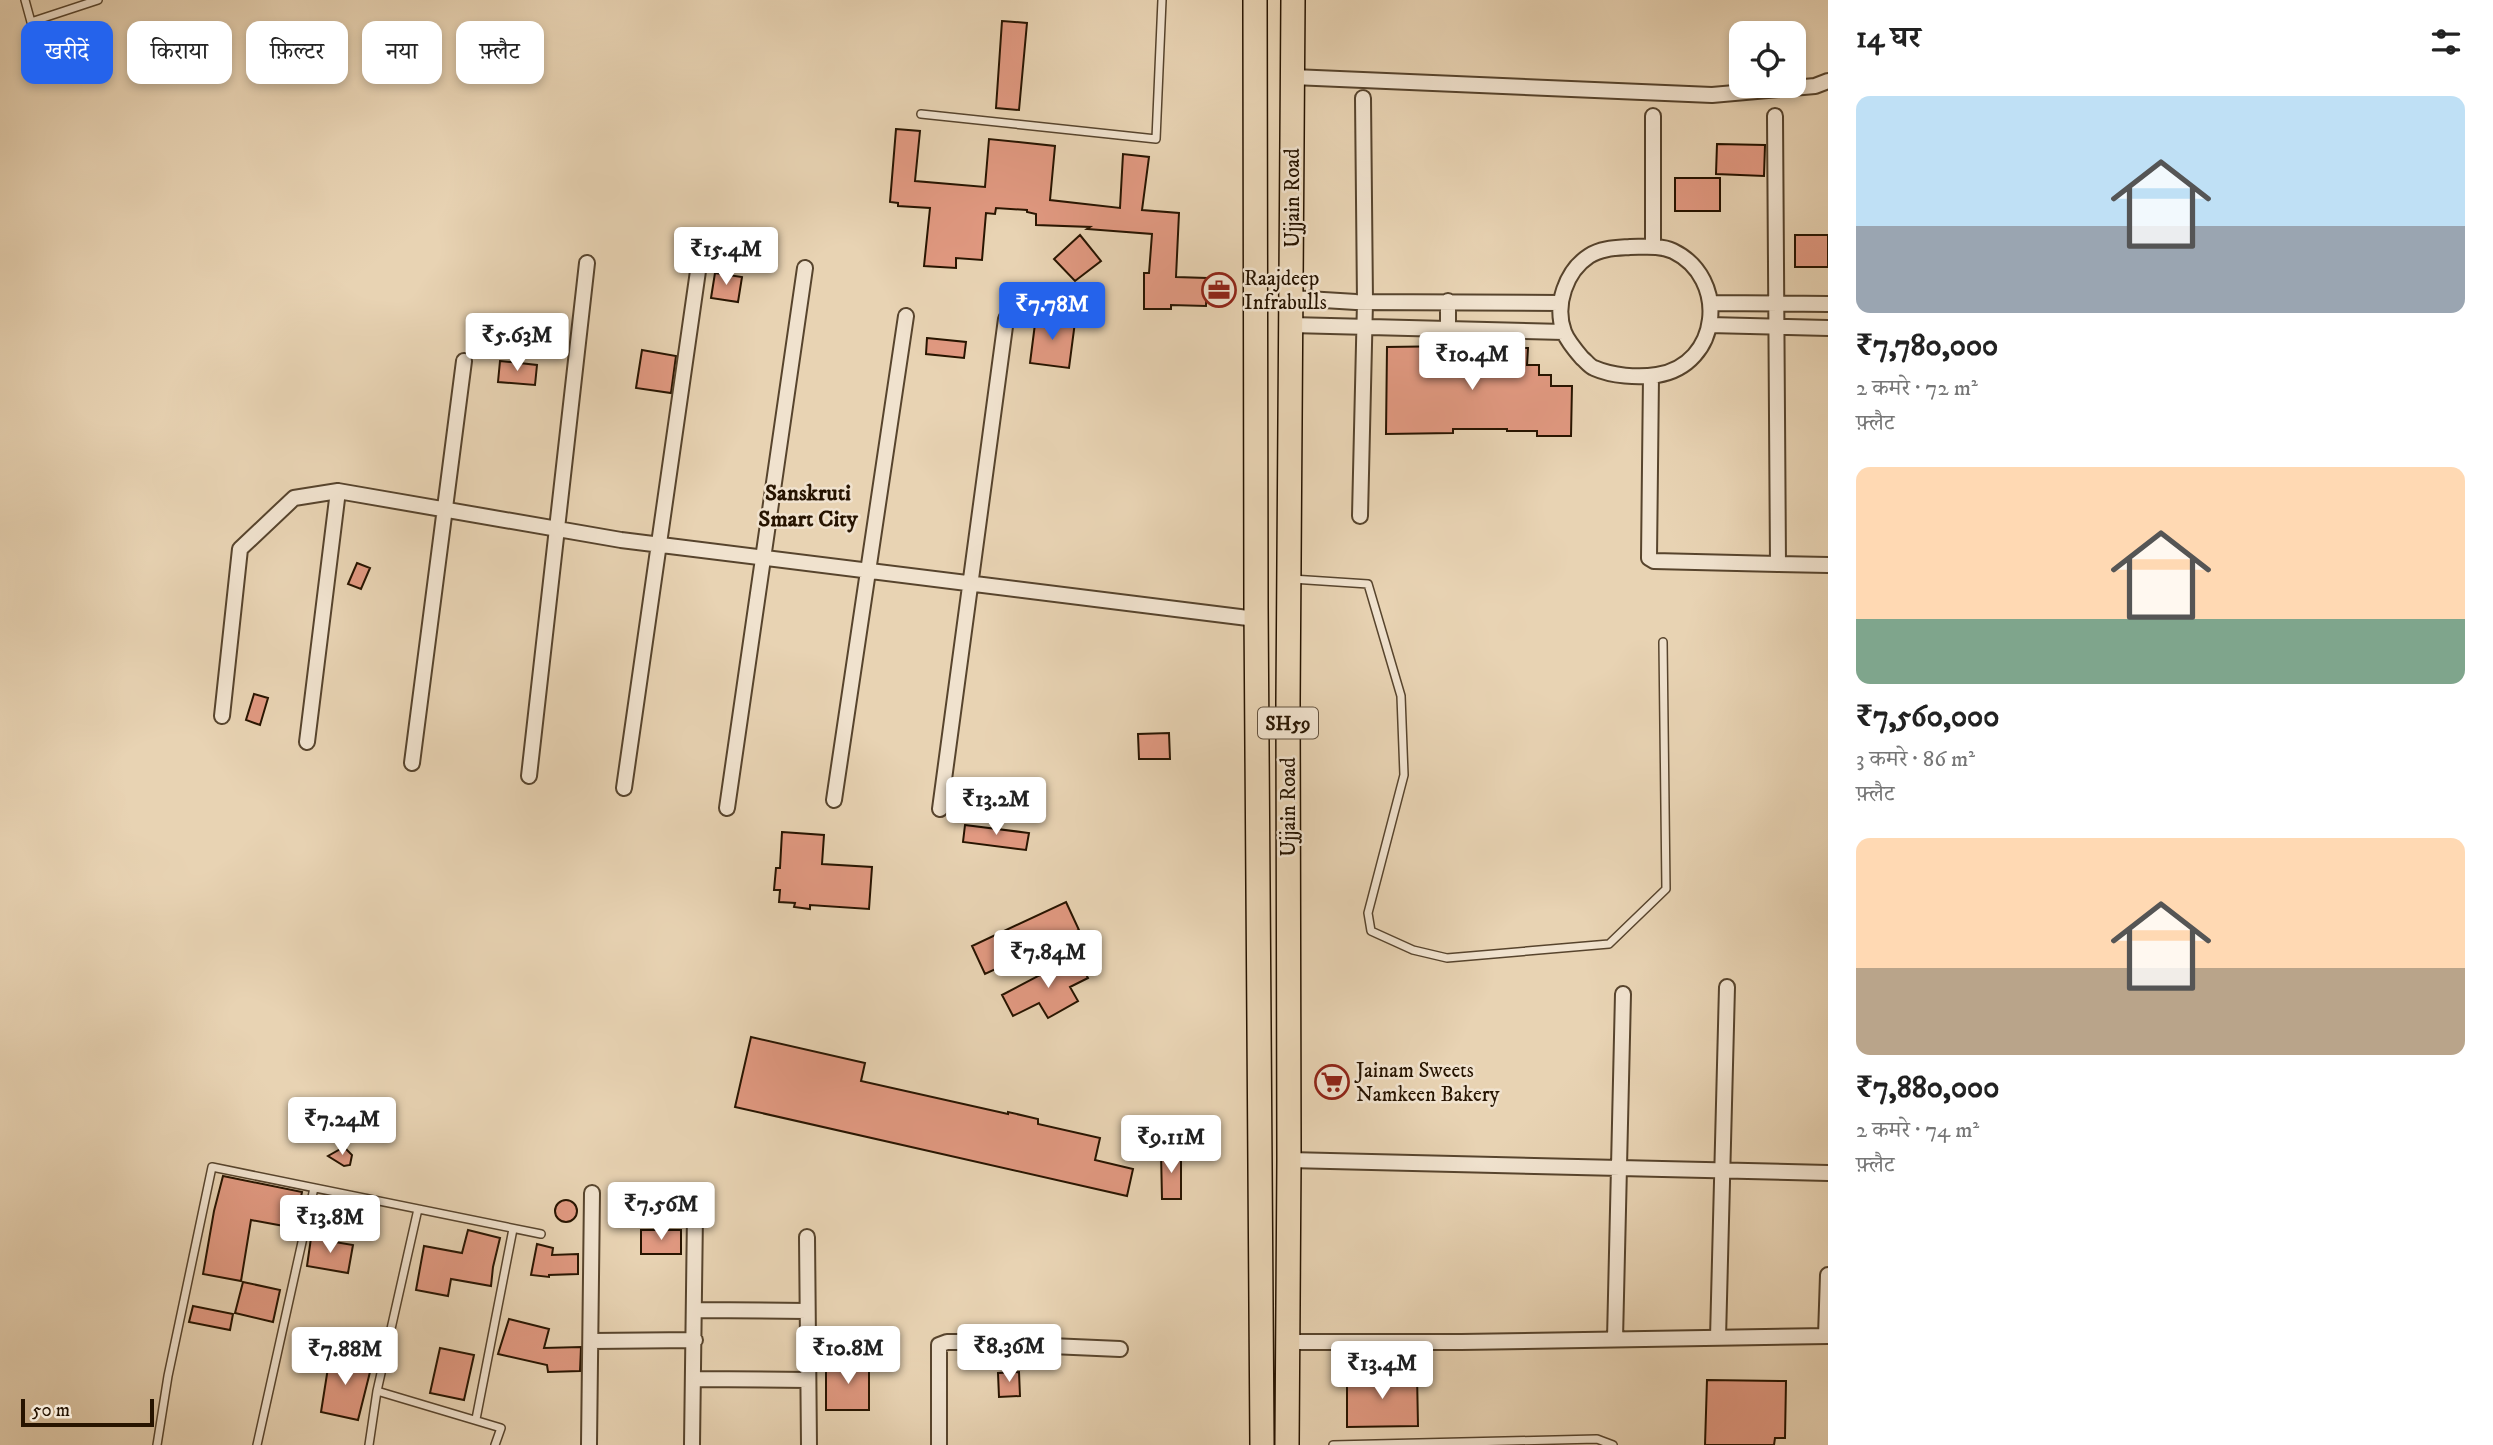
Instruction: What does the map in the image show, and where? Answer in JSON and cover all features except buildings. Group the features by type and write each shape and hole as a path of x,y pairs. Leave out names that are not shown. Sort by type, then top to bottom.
{"main road":[{"name":"Ujjain Road","path":"1255,0 1262,1445"},
{"name":"Ujjain Road","path":"1287,1445 1293,0"},
{"path":"1254,116 1293,117"}],"street":[{"path":"1293,76 1712,95 1815,86 1828,80"},
{"path":"1360,516 1364,328 1363,98"},
{"path":"1653,116 1653,247"},
{"path":"1775,117 1778,564"},
{"path":"1653,247 1671,250 1688,260 1701,276 1709,294 1709,325 1707,335 1696,353 1680,367 1661,375 1612,374 1592,367 1577,352 1564,332 1561,303 1564,288 1574,268 1590,255 1608,248 1653,247"},
{"path":"529,776 587,263"},
{"path":"727,808 805,268"},
{"path":"624,788 698,271"},
{"path":"1291,298 1364,302 1561,303"},
{"path":"1448,301 1448,329"},
{"path":"1710,303 1828,304"},
{"path":"834,800 906,316"},
{"path":"940,810 1006,318"},
{"path":"1291,325 1564,332"},
{"path":"1709,325 1828,328"},
{"path":"412,763 464,361"},
{"path":"1651,376 1649,558 1654,561 1828,565"},
{"path":"222,716 240,549 294,498 338,491 659,544 1256,619"},
{"path":"307,742 338,491"},
{"path":"1718,1338 1727,987"},
{"path":"1615,1339 1623,994"},
{"path":"1289,1160 1828,1173"},
{"path":"589,1445 592,1194"},
{"path":"692,1445 695,1214"},
{"path":"807,1237 809,1445"},
{"path":"1289,1342 1827,1336 1828,1275"},
{"path":"694,1310 807,1311"},
{"path":"592,1340 695,1340"},
{"path":"939,1445 939,1345 961,1342 1120,1349"},
{"path":"693,1379 808,1380"}],"lane":[{"path":"25,0 31,22 98,0"},
{"path":"921,114 1156,139 1162,0"},
{"path":"1289,579 1368,584 1401,696 1404,775 1368,913 1371,931 1413,950 1447,958 1609,944 1666,888 1662,642"},
{"path":"157,1445 212,1167 541,1234"},
{"path":"257,1445 314,1188"},
{"path":"369,1445 377,1391 418,1209"},
{"path":"476,1419 513,1229"},
{"path":"377,1391 501,1428 495,1445"},
{"path":"1334,1445 1597,1438 1613,1445"}],"place":[{"name":"Raajdeep Infrabulls","path":"1219,290"},
{"name":"Jainam Sweets Namkeen Bakery","path":"1332,1082"}],"district":[{"name":"Sanskruti Smart City","path":"808,505"}]}
